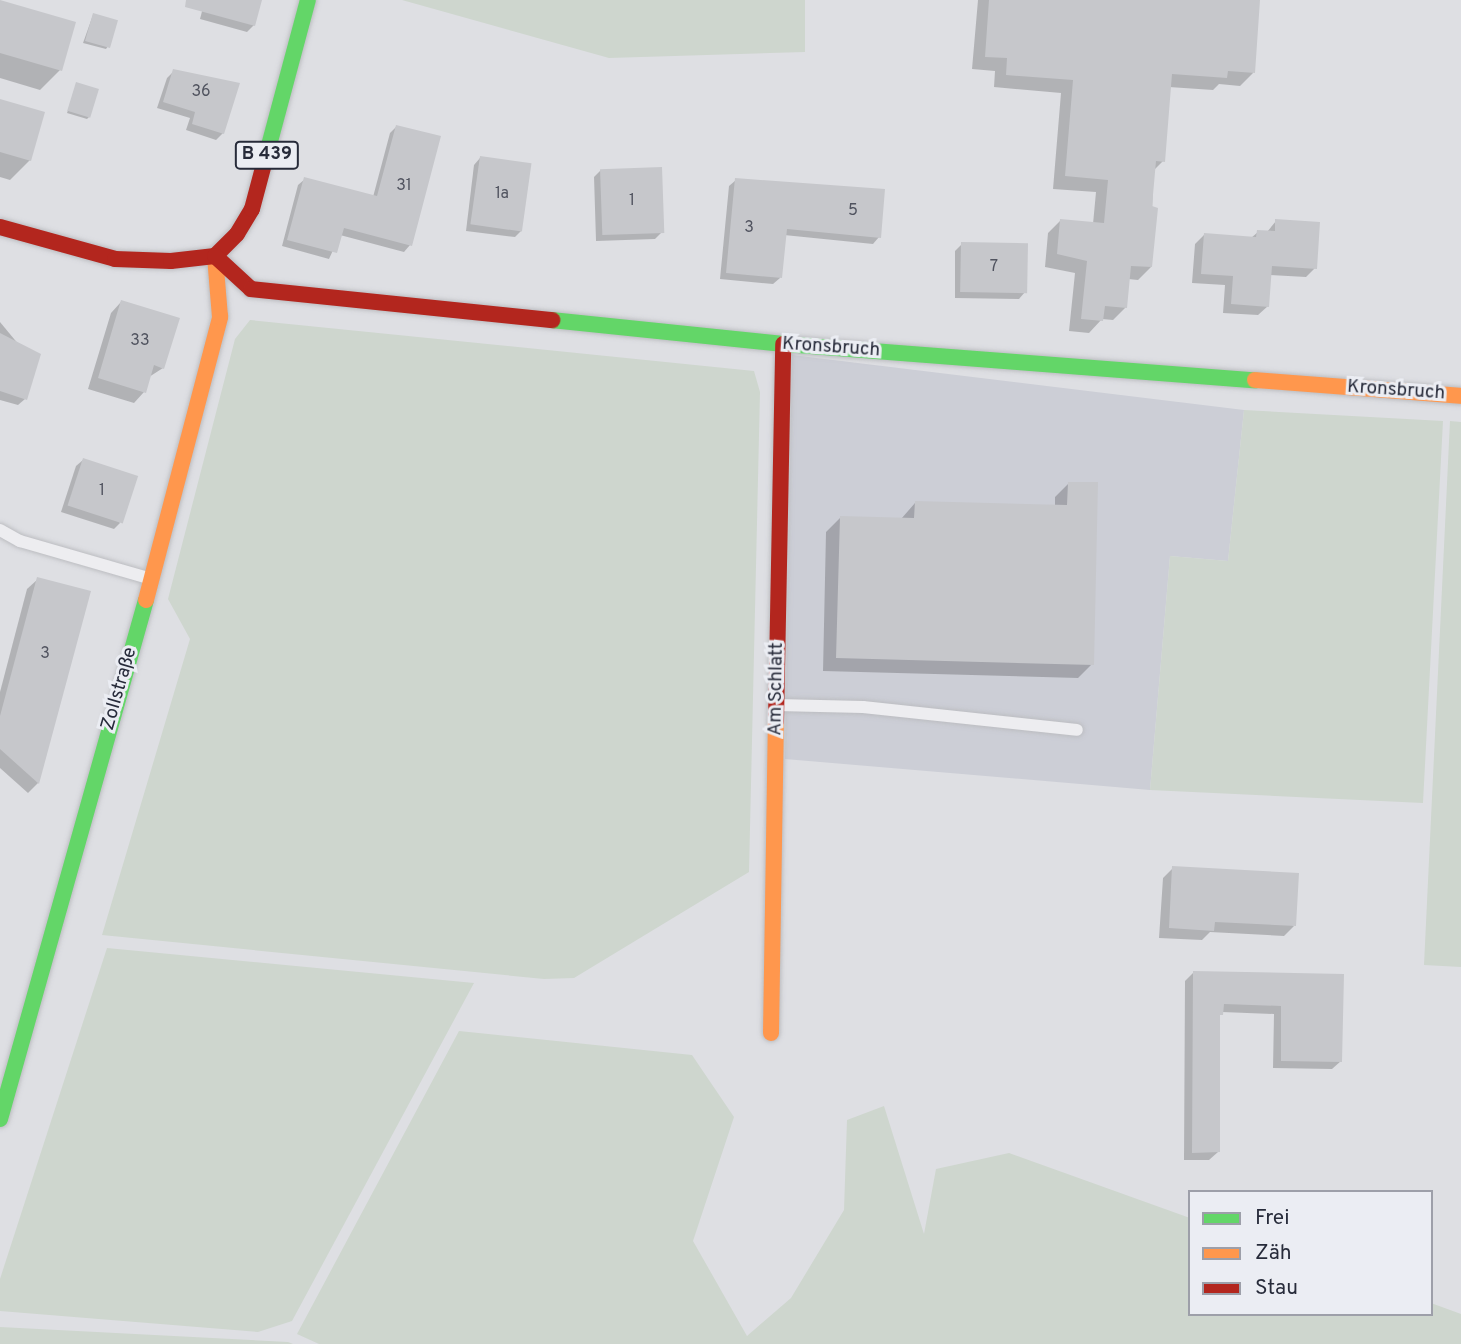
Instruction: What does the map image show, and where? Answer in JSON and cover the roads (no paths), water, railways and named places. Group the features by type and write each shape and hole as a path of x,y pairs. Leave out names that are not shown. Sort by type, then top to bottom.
{"street":[{"name":"B 439","path":"215,256 237,234 252,209 309,0"},
{"path":"0,227 115,260 171,261 215,256"},
{"name":"Kronsbruch","path":"215,256 251,289 783,344 1461,396"},
{"name":"Zollstraße","path":"0,1119 152,579 220,317 215,256"},
{"name":"Am Schlatt","path":"771,1033 783,344"}],"lane":[{"path":"0,530 30,544 152,579"},
{"path":"777,705 863,707 1077,730"}]}
